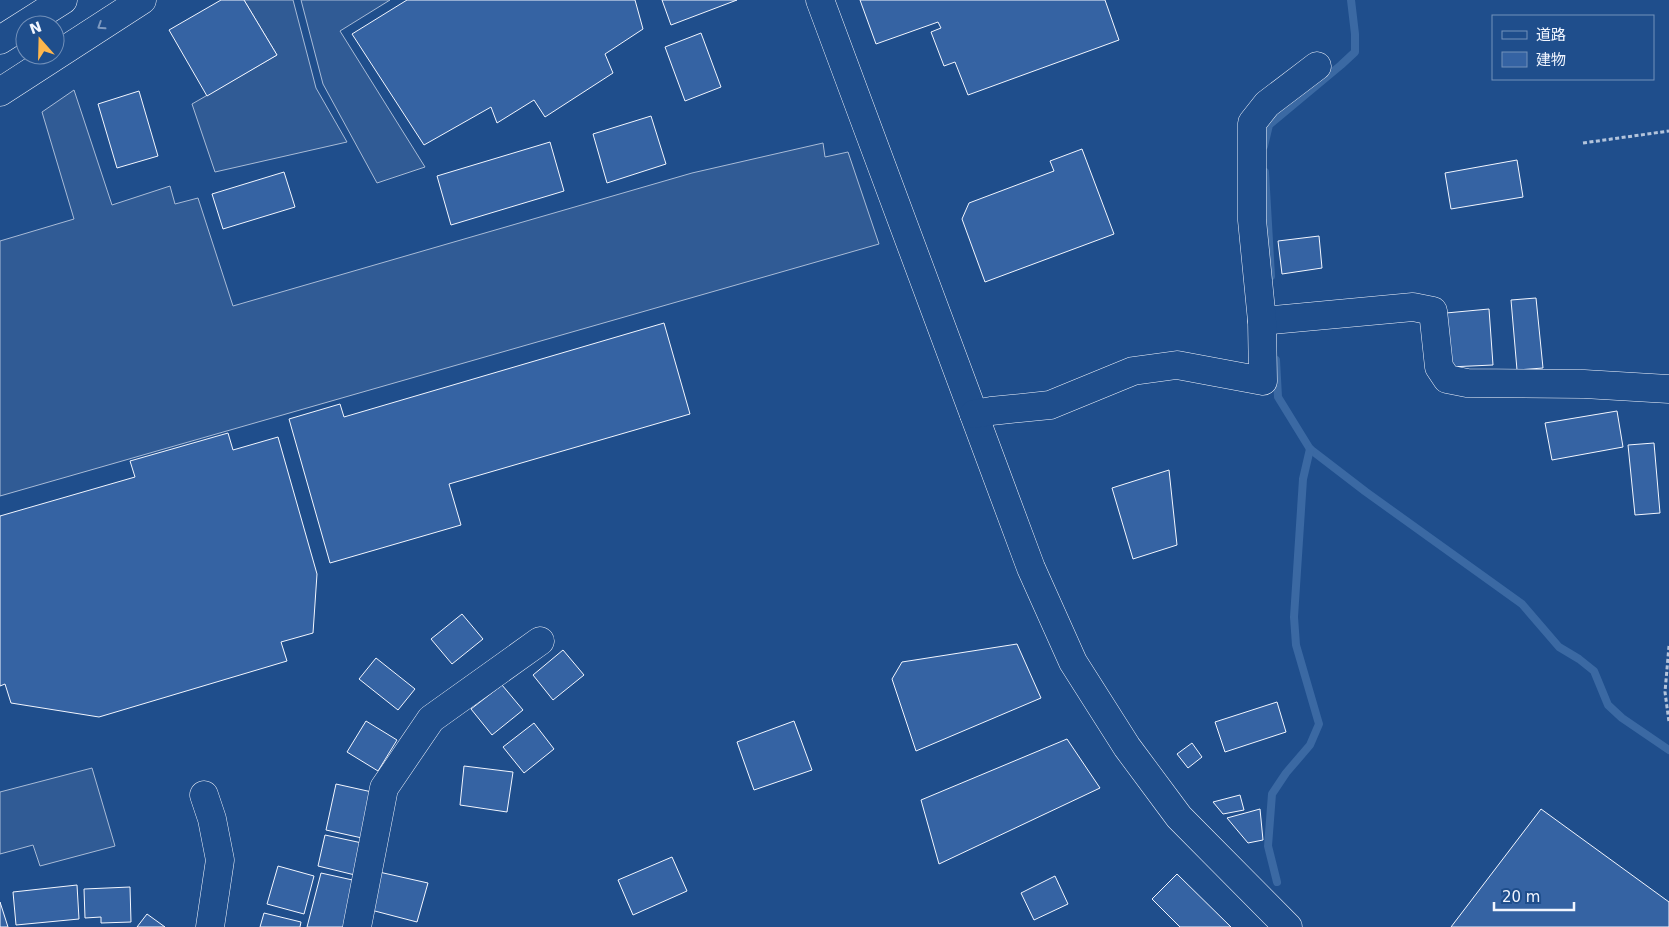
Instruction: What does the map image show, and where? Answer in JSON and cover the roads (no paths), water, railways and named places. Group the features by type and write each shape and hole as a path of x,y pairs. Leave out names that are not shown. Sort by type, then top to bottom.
{"main road":[{"path":"0,40 62,0"},
{"path":"0,92 142,0"},
{"path":"820,0 1031,568 1073,662 1127,747 1178,817 1284,926"},
{"path":"974,414 1050,405 1133,371 1177,365 1263,381 1262,321 1252,220 1252,123 1267,104 1317,66"},
{"path":"1262,321 1414,307 1433,311 1439,367 1447,379 1467,383 1584,384 1669,389"},
{"path":"358,927 384,788 431,719 540,641"},
{"path":"204,795 212,819 220,860 210,927"}],"waterway":[{"path":"1264,146 1269,125 1355,52 1351,0"},
{"path":"1265,172 1271,276"},
{"path":"1276,360 1278,397 1310,449 1366,492 1522,604 1559,647 1594,671 1608,705 1622,718 1669,750"},
{"path":"1277,882 1268,846 1272,794 1286,773 1310,745 1319,724 1296,645 1294,617 1303,479 1310,449"}]}
